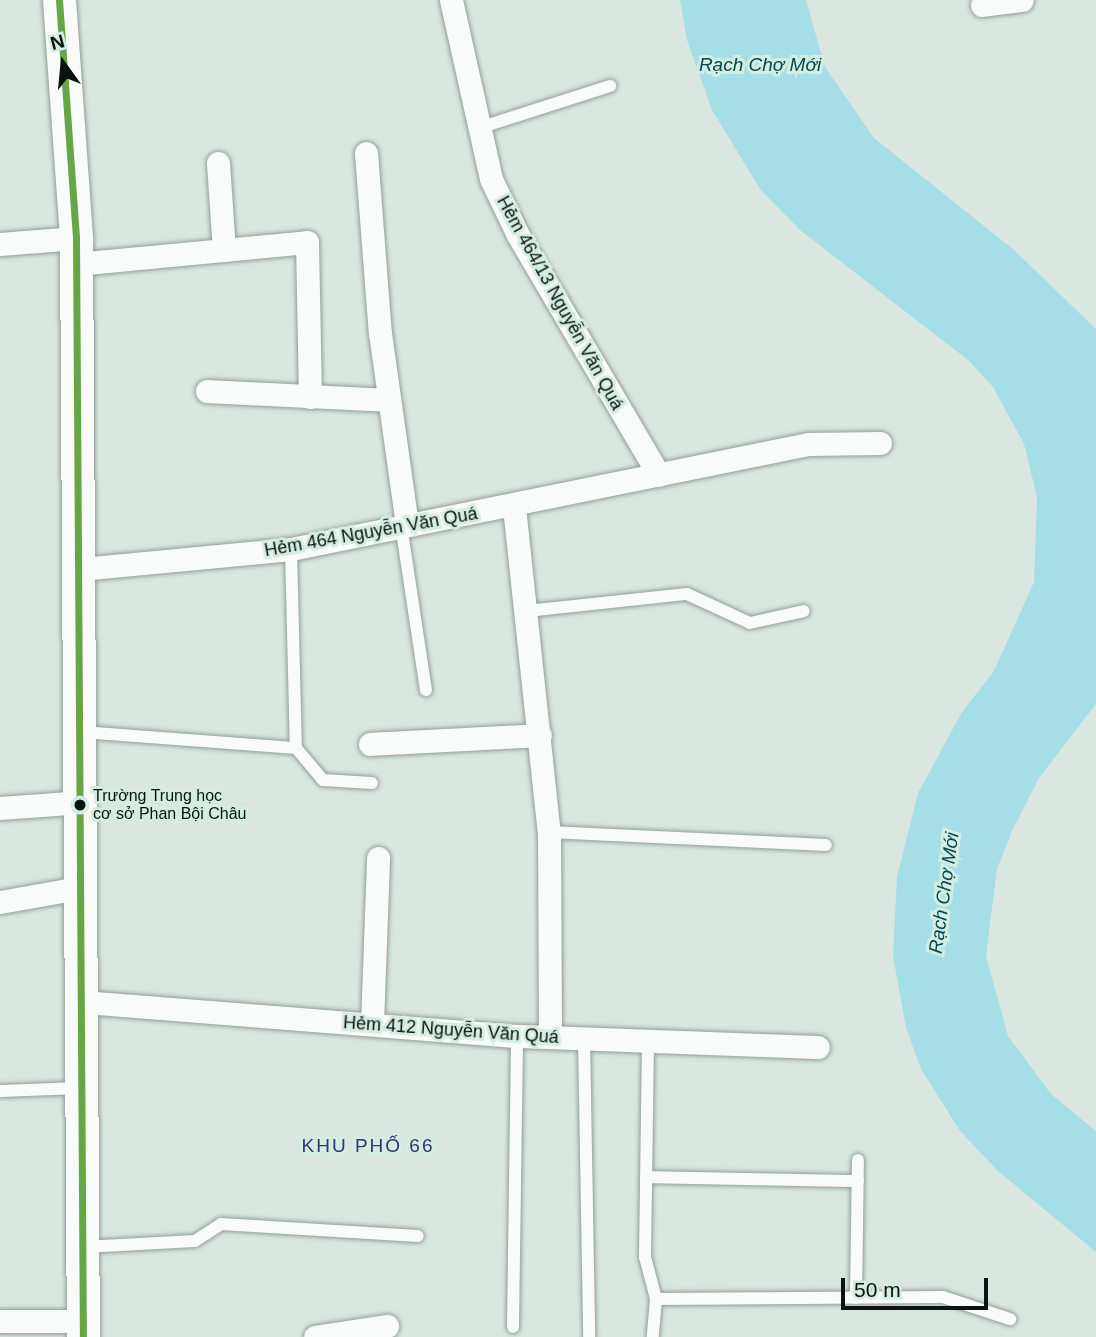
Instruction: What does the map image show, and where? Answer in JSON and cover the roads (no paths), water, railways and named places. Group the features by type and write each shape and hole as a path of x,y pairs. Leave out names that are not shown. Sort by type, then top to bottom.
{"main road":[{"path":"59,0 76,251 84,887 83,1329"}],"street":[{"name":"Hẻm 464/13 Nguyễn Văn Quá","path":"451,0 491,179 518,235 659,475"},
{"path":"982,5 1021,0"},
{"path":"366,153 389,400 404,525"},
{"path":"218,163 225,250"},
{"path":"0,244 76,251 225,250 307,242 310,397"},
{"path":"207,391 389,400"},
{"name":"Hẻm 464 Nguyễn Văn Quá","path":"80,569 291,549 404,525 514,507 808,444 880,443"},
{"path":"514,507 549,832 550,1037"},
{"path":"370,744 540,735"},
{"path":"0,808 83,802"},
{"path":"372,1024 378,858"},
{"path":"0,902 84,887"},
{"name":"Hẻm 412 Nguyễn Văn Quá","path":"84,1002 517,1036 818,1047"},
{"path":"0,1321 83,1329"},
{"path":"315,1337 387,1326"}],"lane":[{"path":"479,128 610,86"},
{"path":"404,525 426,690"},
{"path":"291,549 296,748 323,780 372,783"},
{"path":"527,611 687,594 750,623 804,611"},
{"path":"82,732 296,748"},
{"path":"549,832 826,845"},
{"path":"513,1327 518,1217 517,1036"},
{"path":"584,1038 589,1337"},
{"path":"648,1041 645,1257 656,1298 653,1337"},
{"path":"0,1091 84,1088"},
{"path":"856,1298 858,1160"},
{"path":"646,1177 858,1181"},
{"path":"83,1247 195,1241 221,1224 418,1236"},
{"path":"656,1298 943,1297 1010,1319"}],"water":[{"name":"Rạch Chợ Mới","path":"680,0 806,0 825,67 874,138 1014,250 1096,329 1096,704 1039,778 1012,831 997,869 986,956 1008,1036 1051,1094 1096,1131 1096,1252 998,1171 960,1131 921,1069 906,1028 893,956 897,876 918,793 962,712 994,671 1034,582 1037,497 1024,444 993,387 968,360 800,230 760,189 712,110 687,40"}],"place":[{"name":"Trường Trung học cơ sở Phan Bội Châu","path":"80,805"}],"district":[{"name":"KHU PHỐ 66","path":"368,1146"}]}
